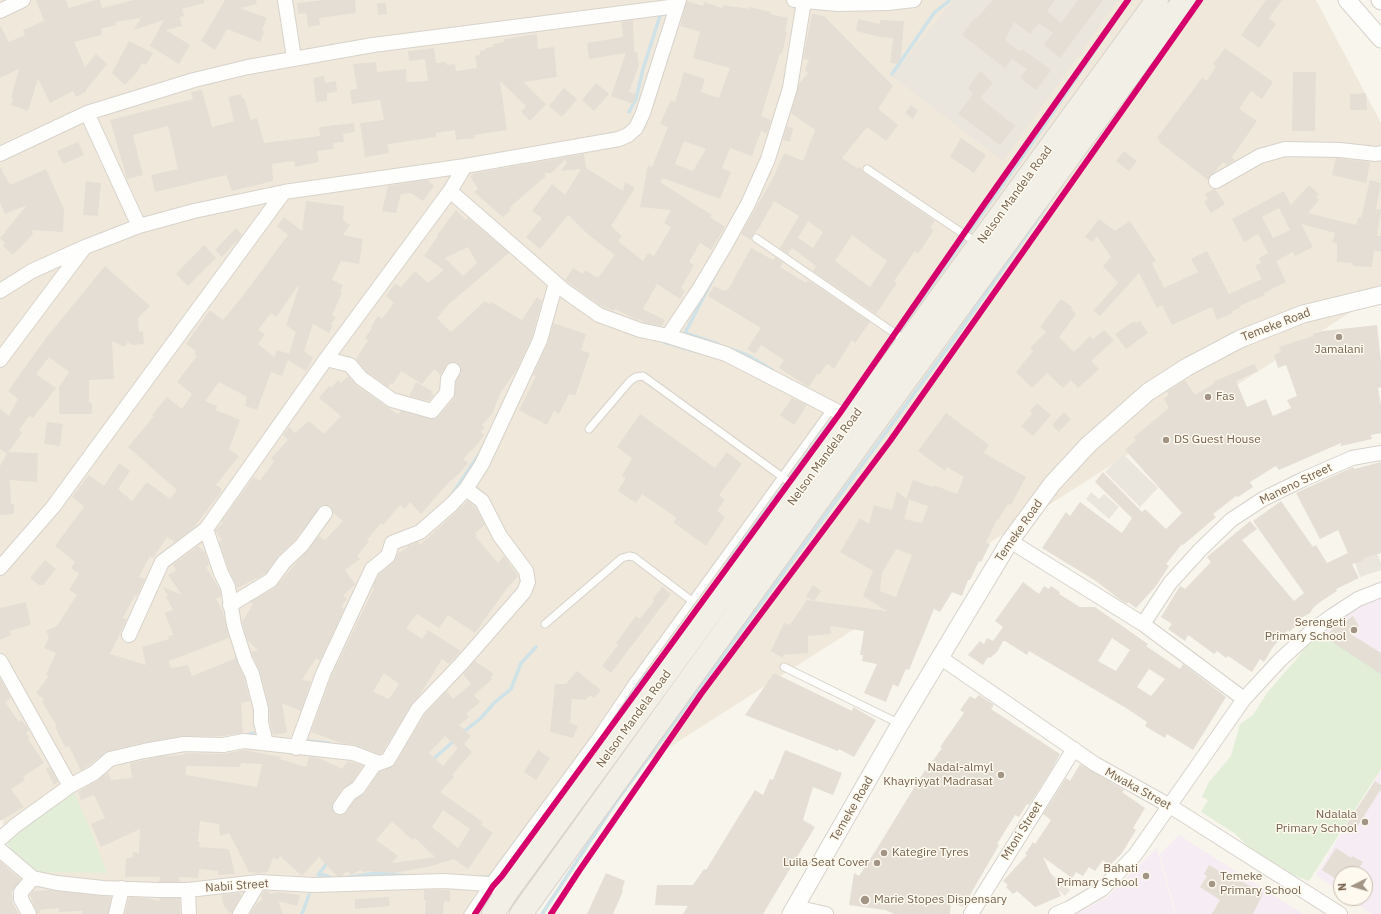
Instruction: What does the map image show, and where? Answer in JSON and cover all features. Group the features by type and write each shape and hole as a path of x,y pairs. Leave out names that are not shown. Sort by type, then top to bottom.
{"main road":[{"name":"Nelson Mandela Road","path":"493,914 498,888 801,490 1157,0"},
{"name":"Nelson Mandela Road","path":"521,914 864,439 1184,0"}],"street":[{"path":"0,11 23,0"},
{"path":"285,0 294,58"},
{"path":"668,336 724,249 748,204 768,159 790,88 799,0 838,4 914,0"},
{"path":"1347,0 1381,39"},
{"path":"0,154 87,113 194,80 294,58 373,45 678,3 644,114 636,128 619,139 465,166 284,192 231,202 139,226 85,247 32,271 0,291"},
{"path":"87,113 139,226"},
{"path":"1216,182 1260,156 1285,149 1308,148 1357,153 1381,153"},
{"path":"128,635 162,562 206,529 326,359 450,191 465,166"},
{"path":"450,191 556,284 576,299 610,320 640,330 709,347 742,361 852,419"},
{"path":"0,568 57,501 284,192"},
{"path":"0,360 85,247"},
{"path":"296,748 323,674 372,569 388,556 392,543 420,532 466,489 497,434 540,340 556,284"},
{"name":"Temeke Road","path":"793,910 900,724 941,658 1010,540 1070,464 1109,425 1148,392 1210,354 1268,326 1325,307 1381,295"},
{"path":"326,359 350,365 361,378 392,400 432,411 447,393 448,379 453,370"},
{"name":"Maneno Street","path":"1143,624 1170,583 1200,550 1231,520 1263,499 1304,479 1352,458 1381,452"},
{"path":"340,807 349,794 358,788 372,768 378,763 388,760 418,709 454,672 491,628 516,602 528,582 526,571 500,536 482,501 466,489"},
{"path":"230,605 271,580 284,562 302,545 325,513"},
{"path":"206,529 221,572 228,587 230,605 239,642 252,674 266,743"},
{"path":"1010,540 1143,624 1244,699"},
{"path":"1056,914 1070,908 1102,889 1135,855 1244,699 1280,660 1313,630 1358,599 1381,590"},
{"name":"Mwaka Street","path":"941,658 1095,764 1170,806 1340,914"},
{"path":"0,661 70,786"},
{"path":"0,839 16,825 70,786 94,773 110,759 132,753 184,744 223,745 244,741 296,748 324,749 354,753 378,763"},
{"name":"Mtoni Street","path":"971,914 1074,749"},
{"name":"Nabii Street","path":"0,850 33,878 57,883 104,888 188,890 259,882 314,885 444,881 498,888"},
{"path":"29,914 21,899 21,892 33,878"},
{"path":"240,914 259,882"},
{"path":"116,914 122,888"},
{"path":"188,890 189,914"},
{"path":"793,910 826,914"}],"lane":[{"path":"867,169 979,244"},
{"path":"756,238 907,343"},
{"path":"589,430 630,381 636,377 643,376 801,490"},
{"path":"468,914 498,888 692,601 832,408"},
{"path":"545,624 622,558 629,556 634,557 692,601"},
{"path":"784,667 900,724"}],"shaded area":[{"path":"0,0 1316,0 1381,123 1381,293 632,771 505,914 26,914 0,811"},
{"path":"953,0 1118,0 1003,161 892,76"},
{"path":"1123,454 1158,488 1140,507 1105,472"},
{"path":"1091,492 1099,499 1104,494 1119,507 1109,519 1086,499"},
{"path":"1375,547 1381,563 1381,570 1360,577 1352,554"},
{"name":"Serengeti Primary School","path":"1381,595 1381,680 1321,640 1332,620"},
{"name":"Ndalala Primary School","path":"1381,770 1381,914 1371,914 1360,906 1373,906 1373,866 1333,866 1333,887 1316,875"},
{"name":"Temeke Primary School","path":"1179,835 1303,914 1176,914 1160,854"},
{"name":"Bahati Primary School","path":"1157,848 1175,914 1075,914 1106,898"},
{"path":"1049,872 1070,890 1065,896 1044,877"}],"green space":[{"path":"1316,632 1332,634 1381,668 1381,769 1309,881 1282,871 1262,859 1234,833 1201,812 1208,800 1202,797 1209,782 1231,756 1240,724 1253,715 1267,693 1299,656"},
{"path":"69,781 91,831 107,873 39,872 14,858 6,841"}],"building":[{"path":"36,0 66,0 69,8 95,0 100,0 102,8 134,0 204,0 204,3 182,9 184,16 180,17 182,26 166,30 190,45 179,64 150,46 164,20 134,30 141,18 115,22 116,25 101,29 102,35 74,42 85,67 96,54 107,64 86,92 76,97 73,91 50,103 38,79 28,111 11,105 13,99 11,98 19,69 0,78 0,25 9,42 25,35 23,30 44,21"},
{"path":"225,0 256,0 257,4 240,8 267,18 262,30 264,32 260,42 227,29 215,50 201,41"},
{"path":"324,0 355,0 356,13 319,18 320,25 308,27 306,13 298,14 297,3"},
{"path":"993,0 1055,0 1047,11 1061,23 1078,0 1103,0 1060,58 1044,45 1053,33 1039,23 1030,34 1014,22 1005,40 1020,52 1022,49 1051,70 1036,90 1020,78 1027,69 1012,59 1005,68 962,35 975,17 976,19"},
{"path":"1266,0 1282,0 1269,18 1276,24 1259,48 1241,35"},
{"path":"687,1 703,6 704,2 722,8 723,5 749,9 749,7 788,18 785,31 787,32 782,54 780,54 761,116 771,120 767,134 761,131 752,156 730,148 722,168 731,172 720,199 663,178 660,182 712,215 710,217 725,227 711,250 700,243 689,262 694,265 681,288 685,291 680,299 657,284 643,309 665,320 662,326 646,323 615,309 614,311 601,306 565,280 573,268 583,274 585,270 598,278 615,255 590,236 568,215 540,249 526,237 542,218 532,211 552,184 565,195 581,169 561,171 567,162 565,160 551,173 544,173 546,176 509,208 511,210 503,217 474,192 478,189 470,176 475,173 584,154 586,168 623,191 625,182 635,188 611,226 622,236 618,241 643,261 648,253 654,256 671,227 664,223 671,210 640,207 648,165 652,167 668,127 660,124 671,100 675,102 684,72 705,79 701,92 719,98 730,68 693,58 700,32 680,26","holes":["684,141 706,149 693,171 675,164"]},
{"path":"377,3 386,3 387,14 378,15"},
{"path":"812,14 824,16 893,86 878,109 898,125 886,141 867,127 842,158 858,169 859,167 862,169 864,173 935,221 930,228 934,230 918,254 915,251 894,281 897,283 876,314 813,271 816,266 792,248 788,254 780,248 799,216 774,201 751,240 741,234 773,178 784,153 803,161 815,130 791,113 799,84 808,73 805,70 809,60 803,59","holes":["808,221 823,232 813,248 798,238","852,235 887,261 870,287 835,261"]},
{"path":"858,19 880,24 880,20 904,21 901,57 898,64 890,63 893,38 880,37 856,31"},
{"path":"633,20 634,52 637,52 639,65 629,92 636,94 633,104 611,96 626,53 589,59 587,43 623,37 621,22"},
{"path":"537,34 538,49 554,47 557,77 523,82 546,104 530,121 521,112 526,106 500,81 507,130 474,135 475,138 456,140 455,130 436,133 436,137 388,144 389,153 365,157 360,123 384,120 380,100 352,104 350,90 357,89 353,64 376,62 377,72 406,69 407,82 428,81 425,59 409,61 408,51 434,48 436,63 446,62 447,65 455,64 456,71 477,68 475,56 480,55 480,51 485,50 485,48 493,47 493,44 504,42 504,39"},
{"path":"129,41 153,53 146,65 142,63 138,71 125,85 112,73"},
{"path":"1225,48 1273,82 1262,99 1251,91 1239,109 1257,121 1232,157 1235,160 1227,165 1223,162 1208,180 1159,142 1161,141 1157,138 1202,78 1207,81 1216,66 1213,64"},
{"path":"980,71 993,83 980,98 1015,126 1000,145 958,114 973,94 968,88"},
{"path":"1293,72 1316,72 1315,131 1292,131"},
{"path":"324,76 325,83 336,81 337,92 327,93 327,101 316,102 313,78"},
{"path":"596,83 609,94 594,111 582,100"},
{"path":"564,88 577,99 562,117 549,106"},
{"path":"202,90 212,127 234,121 228,97 241,94 242,98 244,98 251,120 257,118 264,143 320,136 319,127 354,123 355,132 343,134 344,142 333,143 334,149 317,151 319,162 295,167 294,161 272,164 273,181 232,191 226,175 155,192 151,175 178,169 168,126 133,135 143,175 127,179 110,120 193,99 191,92"},
{"path":"1366,93 1367,110 1350,110 1350,94"},
{"path":"911,105 918,110 913,119 905,113"},
{"path":"787,126 793,128 790,142 783,140"},
{"path":"961,138 986,155 974,173 950,157"},
{"path":"78,142 84,155 63,164 57,151"},
{"path":"1124,151 1137,161 1129,171 1116,161"},
{"path":"1336,158 1370,162 1366,183 1332,175"},
{"path":"0,167 10,185 46,169 64,209 63,232 31,230 33,234 13,255 3,246 5,243 0,238 27,205 5,214 0,203"},
{"path":"428,180 434,186 423,201 411,193 401,194 396,213 382,211 388,186"},
{"path":"1370,180 1381,183 1376,209 1381,210 1377,236 1381,236 1381,251 1374,251 1372,267 1353,266 1353,263 1337,262 1337,243 1332,242 1335,233 1301,224 1313,247 1295,256 1293,252 1276,261 1286,282 1264,293 1265,295 1239,306 1240,308 1232,311 1233,313 1217,320 1212,307 1172,325 1162,305 1157,308 1139,273 1100,316 1093,311 1118,283 1103,266 1111,257 1097,236 1092,242 1085,237 1099,219 1115,231 1130,221 1156,261 1152,263 1164,288 1198,272 1191,259 1207,251 1229,294 1262,279 1255,266 1261,263 1259,258 1268,253 1258,234 1244,242 1232,219 1284,191 1291,205 1309,185 1319,194 1316,197 1319,200 1308,213 1356,225 1358,217 1361,218","holes":["1279,208 1290,230 1273,238 1262,217"]},
{"path":"86,181 101,183 98,216 83,215"},
{"path":"1215,189 1225,204 1211,213 1204,202 1208,199 1205,194"},
{"path":"306,201 344,206 343,220 350,225 343,235 363,239 359,264 341,261 332,280 343,285 340,292 342,293 332,315 336,317 331,324 333,325 329,333 313,324 304,351 313,358 306,371 288,360 282,376 271,372 257,410 245,406 247,397 219,382 205,401 217,406 216,410 240,420 229,449 239,456 216,485 221,488 221,492 194,527 175,542 167,537 153,558 150,556 139,577 145,579 137,596 135,595 123,618 127,619 110,654 146,665 142,647 169,639 168,636 173,635 165,613 173,610 166,597 168,596 163,587 182,595 168,575 176,570 173,565 198,546 205,552 209,565 206,567 220,590 221,596 216,599 223,612 229,638 169,661 171,668 188,665 192,676 234,659 235,655 244,677 250,701 241,703 243,733 222,736 183,736 142,743 108,751 81,771 69,746 65,747 55,727 57,726 42,702 44,699 36,693 49,676 46,675 56,653 44,648 49,637 46,631 57,626 77,595 69,590 79,574 71,568 75,562 55,546 84,507 72,497 89,475 104,486 119,463 130,471 118,489 132,501 147,482 170,499 177,490 128,447 154,416 152,415 167,397 182,409 192,394 177,382 197,356 194,354 196,351 186,344 209,311 223,320 242,297 288,235 277,226 284,217 302,231","holes":["298,286 299,287 286,325 296,332 289,354 277,350 274,357 258,344 265,334 258,330 271,313 276,317"]},
{"path":"456,210 466,220 468,218 509,253 450,303 437,318 451,332 485,301 489,304 491,302 522,320 537,297 542,301 532,337 517,369 501,392 492,414 482,425 485,427 481,432 484,435 477,445 463,459 468,463 460,473 449,482 421,514 410,502 405,509 400,505 383,525 381,523 367,540 369,541 357,556 360,559 345,570 355,584 343,596 347,599 341,607 344,609 320,661 316,658 302,680 311,681 301,711 282,703 287,733 273,735 269,707 260,672 251,652 258,650 248,641 242,622 253,604 250,602 276,587 319,536 325,540 343,521 333,513 330,506 321,505 296,539 278,556 266,573 238,588 229,570 219,542 222,540 215,530 223,523 221,522 254,477 260,481 274,461 271,458 288,440 283,435 289,427 295,433 309,421 324,434 341,416 319,398 329,386 331,388 338,380 341,383 348,376 356,385 397,414 402,411 430,419 438,417 454,398 456,381 461,370 457,362 448,363 441,375 434,369 422,384 401,371 393,384 391,383 388,387 367,372 356,359 368,340 365,338 378,316 382,319 394,303 386,296 395,283 401,287 415,271 428,283 444,270 424,256 438,236 437,235","holes":["468,247 477,263 463,276 445,258"]},
{"path":"236,228 242,235 222,257 215,250"},
{"path":"204,245 216,258 188,286 176,274"},
{"path":"751,248 773,260 775,257 783,263 780,267 806,283 808,280 870,322 855,343 852,340 834,369 827,364 819,375 817,374 809,387 779,368 784,360 761,345 755,354 747,349 761,328 708,296 714,286 724,291 726,289 728,290"},
{"path":"105,266 150,306 138,318 139,332 143,331 144,344 132,345 128,342 124,347 112,341 114,379 89,380 89,403 92,403 92,414 59,414 59,387 69,372 49,357 36,374 56,388 33,418 29,416 19,430 22,433 7,454 0,449 0,409 9,416 18,399 8,391 46,338"},
{"path":"1061,299 1072,307 1071,309 1076,314 1059,337 1074,352 1090,336 1093,339 1104,330 1114,340 1091,361 1099,369 1078,388 1071,380 1063,388 1047,373 1032,388 1016,372 1033,351 1030,348 1046,332 1040,327"},
{"path":"1134,321 1136,323 1140,321 1148,333 1126,349 1115,334"},
{"path":"553,323 586,334 581,350 590,353 575,396 569,394 559,414 554,411 547,425 519,410 536,376 533,375 548,343"},
{"path":"1377,325 1381,362 1381,387 1378,388 1381,406 1381,433 1371,435 1372,439 1341,446 1341,443 1279,470 1276,466 1250,482 1253,487 1238,497 1236,496 1213,514 1216,517 1183,545 1182,544 1166,564 1169,566 1156,586 1136,608 1128,602 1127,604 1119,599 1096,581 1042,548 1066,512 1070,516 1080,502 1122,533 1132,518 1095,482 1103,472 1142,512 1145,509 1166,529 1182,513 1125,450 1136,440 1134,437 1169,408 1164,399 1169,395 1167,392 1185,380 1195,395 1215,383 1213,382 1254,364 1258,371 1236,381 1247,407 1266,399 1273,416 1291,408 1287,400 1297,396 1286,365 1278,368 1274,355 1281,352 1279,347 1313,336 1313,334 1323,331"},
{"path":"416,382 432,391 431,393 434,395 429,401 409,396"},
{"path":"792,398 807,405 794,425 780,415"},
{"path":"1037,403 1051,415 1033,436 1021,426 1032,414 1030,411"},
{"path":"1064,412 1071,419 1059,432 1052,425"},
{"path":"946,413 989,445 984,453 1026,477 1011,505 1008,504 997,520 986,542 990,544 981,562 979,561 970,580 968,580 962,596 952,592 940,612 934,609 909,670 906,669 898,687 893,684 886,702 864,693 877,664 862,661 863,655 860,655 864,631 830,626 831,634 808,636 808,653 784,655 783,658 771,651 784,623 790,625 807,600 887,611 863,596 873,571 840,552 860,518 869,524 874,505 892,510 897,491 906,499 913,480 933,487 934,485 957,494 964,477 947,467 945,471 918,451","holes":["907,499 928,506 922,523 904,519 909,501","896,549 912,555 896,597 880,591 882,573"]},
{"path":"640,414 715,468 727,452 742,464 719,495 725,500 717,511 725,517 706,546 673,522 677,518 642,494 636,503 618,491 626,478 622,476 632,458 617,447"},
{"path":"47,422 63,424 60,446 44,444"},
{"path":"8,452 38,453 37,482 10,480 11,504 14,504 14,514 0,515 0,466"},
{"path":"1381,462 1381,553 1363,558 1363,561 1352,564 1359,578 1336,589 1337,591 1320,602 1310,613 1301,618 1303,620 1289,632 1288,630 1273,647 1264,662 1260,659 1252,672 1228,656 1226,658 1217,651 1214,654 1188,635 1185,641 1168,629 1172,624 1161,617 1180,586 1185,589 1211,562 1207,557 1250,521 1257,529 1242,540 1294,601 1304,593 1253,521 1281,501 1313,547 1316,545 1327,563 1348,553 1338,530 1320,539 1296,493 1353,467 1354,469"},
{"path":"468,501 475,507 485,525 475,533 477,535 475,536 498,563 504,556 518,576 507,588 475,633 448,615 439,628 417,614 406,628 422,639 428,630 461,651 449,664 442,659 419,696 411,705 382,753 379,754 356,745 341,743 311,732 331,677 374,588 373,586 379,574 394,562 398,553 408,547 407,546 418,542 420,545","holes":["384,673 399,684 389,699 373,692"]},
{"path":"45,560 56,569 43,585 39,585 30,578"},
{"path":"1023,582 1039,594 1044,586 1049,589 1051,586 1060,592 1059,594 1080,607 1095,607 1148,644 1146,646 1180,669 1183,664 1226,697 1193,750 1167,734 1165,738 1145,726 1147,722 1126,708 1029,651 1027,655 1003,641 997,652 990,658 988,657 983,665 968,655 980,641 984,644 987,638 993,641 1003,627 995,621","holes":["1112,638 1130,650 1116,671 1098,661","1149,669 1165,679 1151,696 1137,687"]},
{"path":"813,585 821,591 814,601 806,596"},
{"path":"662,587 671,594 611,673 602,666 618,645 616,643 636,616 640,619 654,601 653,599"},
{"path":"26,602 31,625 9,631 11,635 0,640 0,608"},
{"path":"1353,616 1359,626 1349,633 1381,653 1381,674 1326,638 1335,625 1338,627"},
{"path":"475,661 494,674 491,677 492,679 474,695 480,702 466,714 469,717 459,725 471,736 464,744 472,752 452,775 454,777 440,792 483,822 481,825 493,833 468,869 454,859 428,867 393,873 366,871 366,873 360,870 351,875 347,871 342,876 337,876 319,857 302,876 280,856 278,860 273,858 268,872 254,874 257,873 249,872 229,833 220,836 219,824 200,821 199,847 229,849 235,874 218,875 218,871 199,869 198,878 179,877 180,882 159,882 160,877 125,877 126,858 132,858 133,852 139,853 140,829 101,847 91,824 105,818 94,795 81,800 78,792 108,772 111,780 132,778 130,763 162,756 184,755 185,753 223,754 244,750 281,757 280,759 306,767 309,757 319,758 342,769 348,761 363,766 352,782 342,789 333,803 332,807 335,814 343,815 355,800 365,793 379,772 395,764 425,714 447,691 453,699 471,684 463,674","holes":["445,736 458,748 443,766 429,753","241,763 262,764 257,787 186,775 186,766 240,767","443,810 470,829 458,848 432,827","392,821 412,840 415,838 435,857 392,863 398,856 376,840"]},
{"path":"577,671 601,690 594,698 590,695 585,700 572,699 570,723 578,726 573,738 550,732 555,684 566,684"},
{"path":"774,673 852,711 853,707 876,720 854,757 839,749 838,751 745,715"},
{"path":"0,678 11,698 5,702 19,722 22,720 29,730 26,733 30,738 28,739 44,763 23,777 25,780 11,789 24,807 0,821"},
{"path":"979,695 994,705 991,709 1060,754 1052,769 1029,805 1027,804 1019,817 1015,815 997,844 999,845 963,907 951,901 950,914 894,914 885,910 849,905 854,873 859,876 876,850 925,770 926,771 942,748 940,747 964,713 960,710 970,696 975,699"},
{"path":"538,750 550,758 536,780 524,772"},
{"path":"785,750 842,773 833,795 813,787 803,820 815,827 763,914 683,914 688,906 655,905 657,885 693,885 704,869 706,870 755,790 763,795 770,779 773,780"},
{"path":"1080,764 1124,790 1122,792 1145,808 1133,828 1136,830 1122,853 1109,866 1103,860 1095,871 1089,867 1083,876 1076,872 1072,878 1043,857 1061,896 1035,907 1017,891 1013,894 1006,887 1008,885 1003,881 1027,855 1025,854 1033,842 1035,844 1051,820 1043,814 1066,778 1070,781"},
{"path":"50,767 58,782 54,785 46,769"},
{"path":"1375,781 1381,785 1381,789 1355,830 1346,825"},
{"path":"1336,848 1351,858 1352,856 1363,862 1360,866 1333,866 1333,877 1322,870"},
{"path":"0,861 21,879 12,892 13,903 19,914 0,914"},
{"path":"1209,865 1236,881 1237,879 1263,893 1253,914 1212,914 1220,900 1200,887 1207,876 1204,874"},
{"path":"606,873 625,881 622,889 623,891 613,914 587,914"},
{"path":"49,890 111,897 108,914 82,914 82,911 59,912 59,908 40,910 40,913 37,913 30,895 33,891"},
{"path":"424,890 450,890 450,902 444,901 443,914 425,914 426,900 424,900"},
{"path":"264,891 268,891 270,894 278,892 300,895 297,906 278,901 283,914 250,914 257,903 263,900 261,896"},
{"path":"240,893 241,896 231,914 224,906 221,895"},
{"path":"129,897 147,898 160,901 159,898 180,898 180,914 125,914"},
{"path":"389,897 390,906 355,909 355,899"}],"waterway":[{"path":"840,410 897,334 1035,139 1129,0"},
{"path":"892,74 934,13 949,1"},
{"path":"629,112 636,99 643,69 660,16"},
{"path":"542,914 616,802 954,339 1046,207"},
{"path":"715,275 685,333 718,344"},
{"path":"664,342 694,351"},
{"path":"731,349 749,356 772,370"},
{"path":"727,564 836,415"},
{"path":"453,493 480,453"},
{"path":"462,733 481,718 494,703 511,689 521,663 536,647"},
{"path":"483,877 493,877 500,880 647,673"},
{"path":"245,736 253,733"},
{"path":"276,739 293,740"},
{"path":"431,761 455,740"},
{"path":"309,741 328,743 333,746"},
{"path":"318,875 328,862"},
{"path":"344,878 376,873 409,876"},
{"path":"318,875 325,875 334,879"},
{"path":"302,914 309,895"},
{"path":"475,914 488,898"}],"cycle path":[{"path":"475,914 493,886 502,876 840,413 1128,0"},
{"path":"551,914 701,694 890,441 1200,0"}],"place":[{"name":"Jamalani","path":"1339,337"},
{"name":"Fas","path":"1208,397"},
{"name":"DS Guest House","path":"1166,440"},
{"name":"Serengeti Primary School","path":"1354,630"},
{"name":"Nadal-almyl Khayriyyat Madrasat","path":"1001,775"},
{"name":"Ndalala Primary School","path":"1365,822"},
{"name":"Kategire Tyres","path":"884,853"},
{"name":"Luila Seat Cover","path":"877,863"},
{"name":"Bahati Primary School","path":"1146,876"},
{"name":"Temeke Primary School","path":"1212,884"},
{"name":"Marie Stopes Dispensary","path":"865,900"}]}
